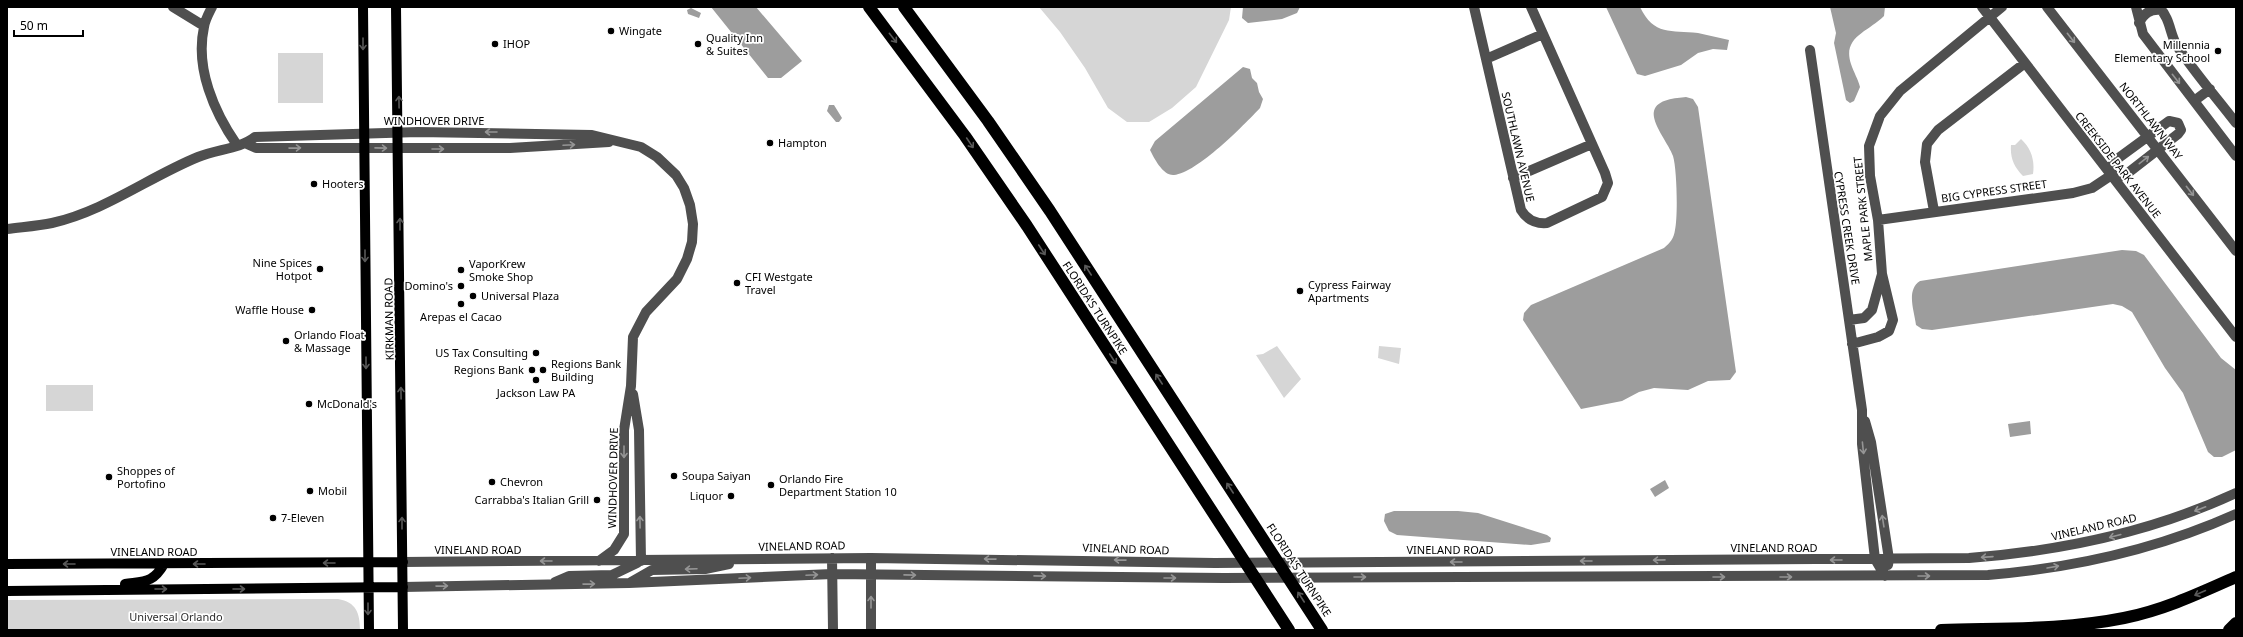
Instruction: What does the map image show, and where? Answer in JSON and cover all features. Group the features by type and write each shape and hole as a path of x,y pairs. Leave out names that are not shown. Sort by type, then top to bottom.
{"highway":[{"name":"FLORIDA'S TURNPIKE","path":"869,7 966,136 1027,226 1289,630"},
{"name":"FLORIDA'S TURNPIKE","path":"904,7 988,121 1050,211 1322,630"},
{"path":"1942,630 2047,627 2088,624 2125,618 2182,601 2236,577"},
{"path":"2229,630 2236,623"}],"main road":[{"name":"KIRKMAN ROAD","path":"363,7 369,630"},
{"name":"KIRKMAN ROAD","path":"396,7 399,132 403,630"},
{"name":"VINELAND ROAD","path":"7,564 403,562"},
{"path":"94,589 150,580 157,576 164,564"},
{"path":"7,591 403,587"}],"street":[{"path":"173,7 204,26"},
{"path":"212,7 204,26 201,52 207,84 216,108 242,144"},
{"name":"SOUTHLAWN AVENUE","path":"1474,7 1521,210 1525,216 1539,224 1547,223 1602,197 1608,183 1531,7"},
{"name":"CREEKSIDE PARK AVENUE","path":"1982,7 2110,176 2236,337"},
{"name":"MAPLE PARK STREET","path":"1852,344 1878,337 1890,331 1893,320 1882,274 1878,220 1870,176 1869,146 1880,116 1900,91 2002,7"},
{"name":"NORTHLAWN WAY","path":"2047,7 2236,251"},
{"path":"2136,7 2143,34 2151,46 2236,156"},
{"path":"2139,23 2142,16 2147,12 2160,8 2169,20 2176,44 2236,123"},
{"path":"1486,59 1543,34"},
{"name":"CYPRESS CREEK DRIVE","path":"1810,50 1862,410 1871,442 1889,559 1885,576"},
{"path":"1934,211 1925,162 1927,144 1938,130 2025,63"},
{"path":"2194,101 2210,89"},
{"name":"BIG CYPRESS STREET","path":"1878,220 2092,188 2110,176 2124,176 2178,134 2181,130 2178,123 2169,121 2113,162 2110,176"},
{"name":"WINDHOVER DRIVE","path":"7,229 52,223 87,211 144,185 173,167 200,156 242,144 255,137 399,132 530,132 592,135 623,141 649,151 671,170 688,196 693,224 690,251 682,270 672,286 646,312 634,333 632,346 631,386 624,430 624,534 614,550 599,561"},
{"path":"530,132 530,147"},
{"name":"WINDHOVER DRIVE","path":"242,144 256,148 399,149 530,147 623,141"},
{"path":"1513,178 1592,144"},
{"name":"MAPLE PARK STREET","path":"1872,310 1882,274"},
{"path":"1849,320 1864,318 1872,310 1886,309 1891,311"},
{"name":"WINDHOVER DRIVE","path":"631,386 639,430 641,561"},
{"name":"CYPRESS CREEK DRIVE","path":"1862,410 1862,444 1875,559 1885,576"},
{"path":"624,430 639,430"},
{"name":"VINELAND ROAD","path":"403,562 871,558 1215,563 1969,558 2034,552 2079,544 2153,525 2236,494"},
{"path":"403,587 629,583 832,574 1224,578 1988,575 2020,572 2093,560 2159,543 2236,514"},
{"path":"2153,525 2159,543"},
{"path":"832,558 832,630"},
{"path":"871,558 871,630"},
{"path":"629,583 652,570 705,569 757,559"},
{"path":"1692,560 1692,577"},
{"path":"547,585 569,576 612,575 641,561"},
{"path":"1625,561 1625,577"}],"green space":[{"path":"1039,7 1231,7 1229,20 1196,87 1172,108 1149,122 1127,122 1108,108 1085,68 1060,32"},
{"path":"278,53 323,53 323,103 278,103"},
{"path":"2021,139 2030,150 2033,164 2033,174 2023,176 2013,162 2011,154 2011,145 2015,145"},
{"path":"1277,346 1301,379 1284,398 1256,355 1263,354"},
{"path":"1379,346 1401,348 1399,364 1378,358"},
{"path":"46,385 93,385 93,411 46,411"},
{"name":"Universal Orlando","path":"7,600 344,600 356,609 359,618 360,630 7,630"}],"shaded area":[{"path":"711,7 756,7 802,61 781,78 768,78"},
{"path":"1243,7 1300,7 1297,13 1282,19 1248,23 1242,18"},
{"path":"1606,7 1640,7 1645,16 1657,27 1664,30 1698,33 1729,40 1727,50 1713,49 1698,53 1681,65 1645,76 1637,74"},
{"path":"1830,7 1885,7 1884,16 1858,36 1850,47 1849,55 1851,64 1860,87 1854,101 1850,103 1846,100 1834,43 1836,33"},
{"path":"691,8 701,13 699,18 688,14 687,10"},
{"path":"1243,67 1250,69 1252,78 1257,83 1259,92 1263,99 1260,108 1220,147 1195,166 1174,175 1166,173 1159,166 1150,150 1155,141"},
{"path":"1686,97 1693,99 1698,107 1736,372 1730,380 1708,381 1688,390 1654,388 1639,392 1622,401 1581,409 1523,320 1524,313 1531,305 1664,248 1673,238 1677,215 1674,162 1671,151 1655,121 1654,111 1659,104 1663,102"},
{"path":"829,105 834,105 842,118 839,122 836,122 827,111"},
{"path":"2122,250 2136,251 2144,255 2221,358 2236,370 2236,450 2222,457 2214,457 2208,452 2183,393 2165,368 2132,312 2122,306 2113,304 1932,330 1922,329 1916,325 1912,295 1913,290 1920,281"},
{"path":"2030,421 2031,434 2010,437 2008,424"},
{"path":"1665,480 1669,488 1655,497 1650,489"},
{"path":"1394,511 1458,511 1478,513 1547,535 1551,538 1550,542 1531,545 1397,535 1389,531 1384,521 1385,514"}],"place":[{"name":"Wingate","path":"611,31"},
{"name":"IHOP","path":"495,44"},
{"name":"Quality Inn & Suites","path":"698,44"},
{"name":"Millennia Elementary School","path":"2218,51"},
{"name":"Hampton","path":"770,143"},
{"name":"Hooters","path":"314,184"},
{"name":"Nine Spices Hotpot","path":"320,269"},
{"name":"VaporKrew Smoke Shop","path":"461,270"},
{"name":"CFI Westgate Travel","path":"737,283"},
{"name":"Domino's","path":"461,286"},
{"name":"Cypress Fairway Apartments","path":"1300,291"},
{"name":"Universal Plaza","path":"473,296"},
{"name":"Arepas el Cacao","path":"461,304"},
{"name":"Waffle House","path":"312,310"},
{"name":"Orlando Float & Massage","path":"286,341"},
{"name":"US Tax Consulting","path":"536,353"},
{"name":"Regions Bank","path":"532,370"},
{"name":"Regions Bank Building","path":"543,370"},
{"name":"Jackson Law PA","path":"536,380"},
{"name":"McDonald's","path":"309,404"},
{"name":"Soupa Saiyan","path":"674,476"},
{"name":"Shoppes of Portofino","path":"109,477"},
{"name":"Chevron","path":"492,482"},
{"name":"Orlando Fire Department Station 10","path":"771,485"},
{"name":"Mobil","path":"310,491"},
{"name":"Liquor","path":"731,496"},
{"name":"Carrabba's Italian Grill","path":"597,500"},
{"name":"7-Eleven","path":"273,518"}]}
